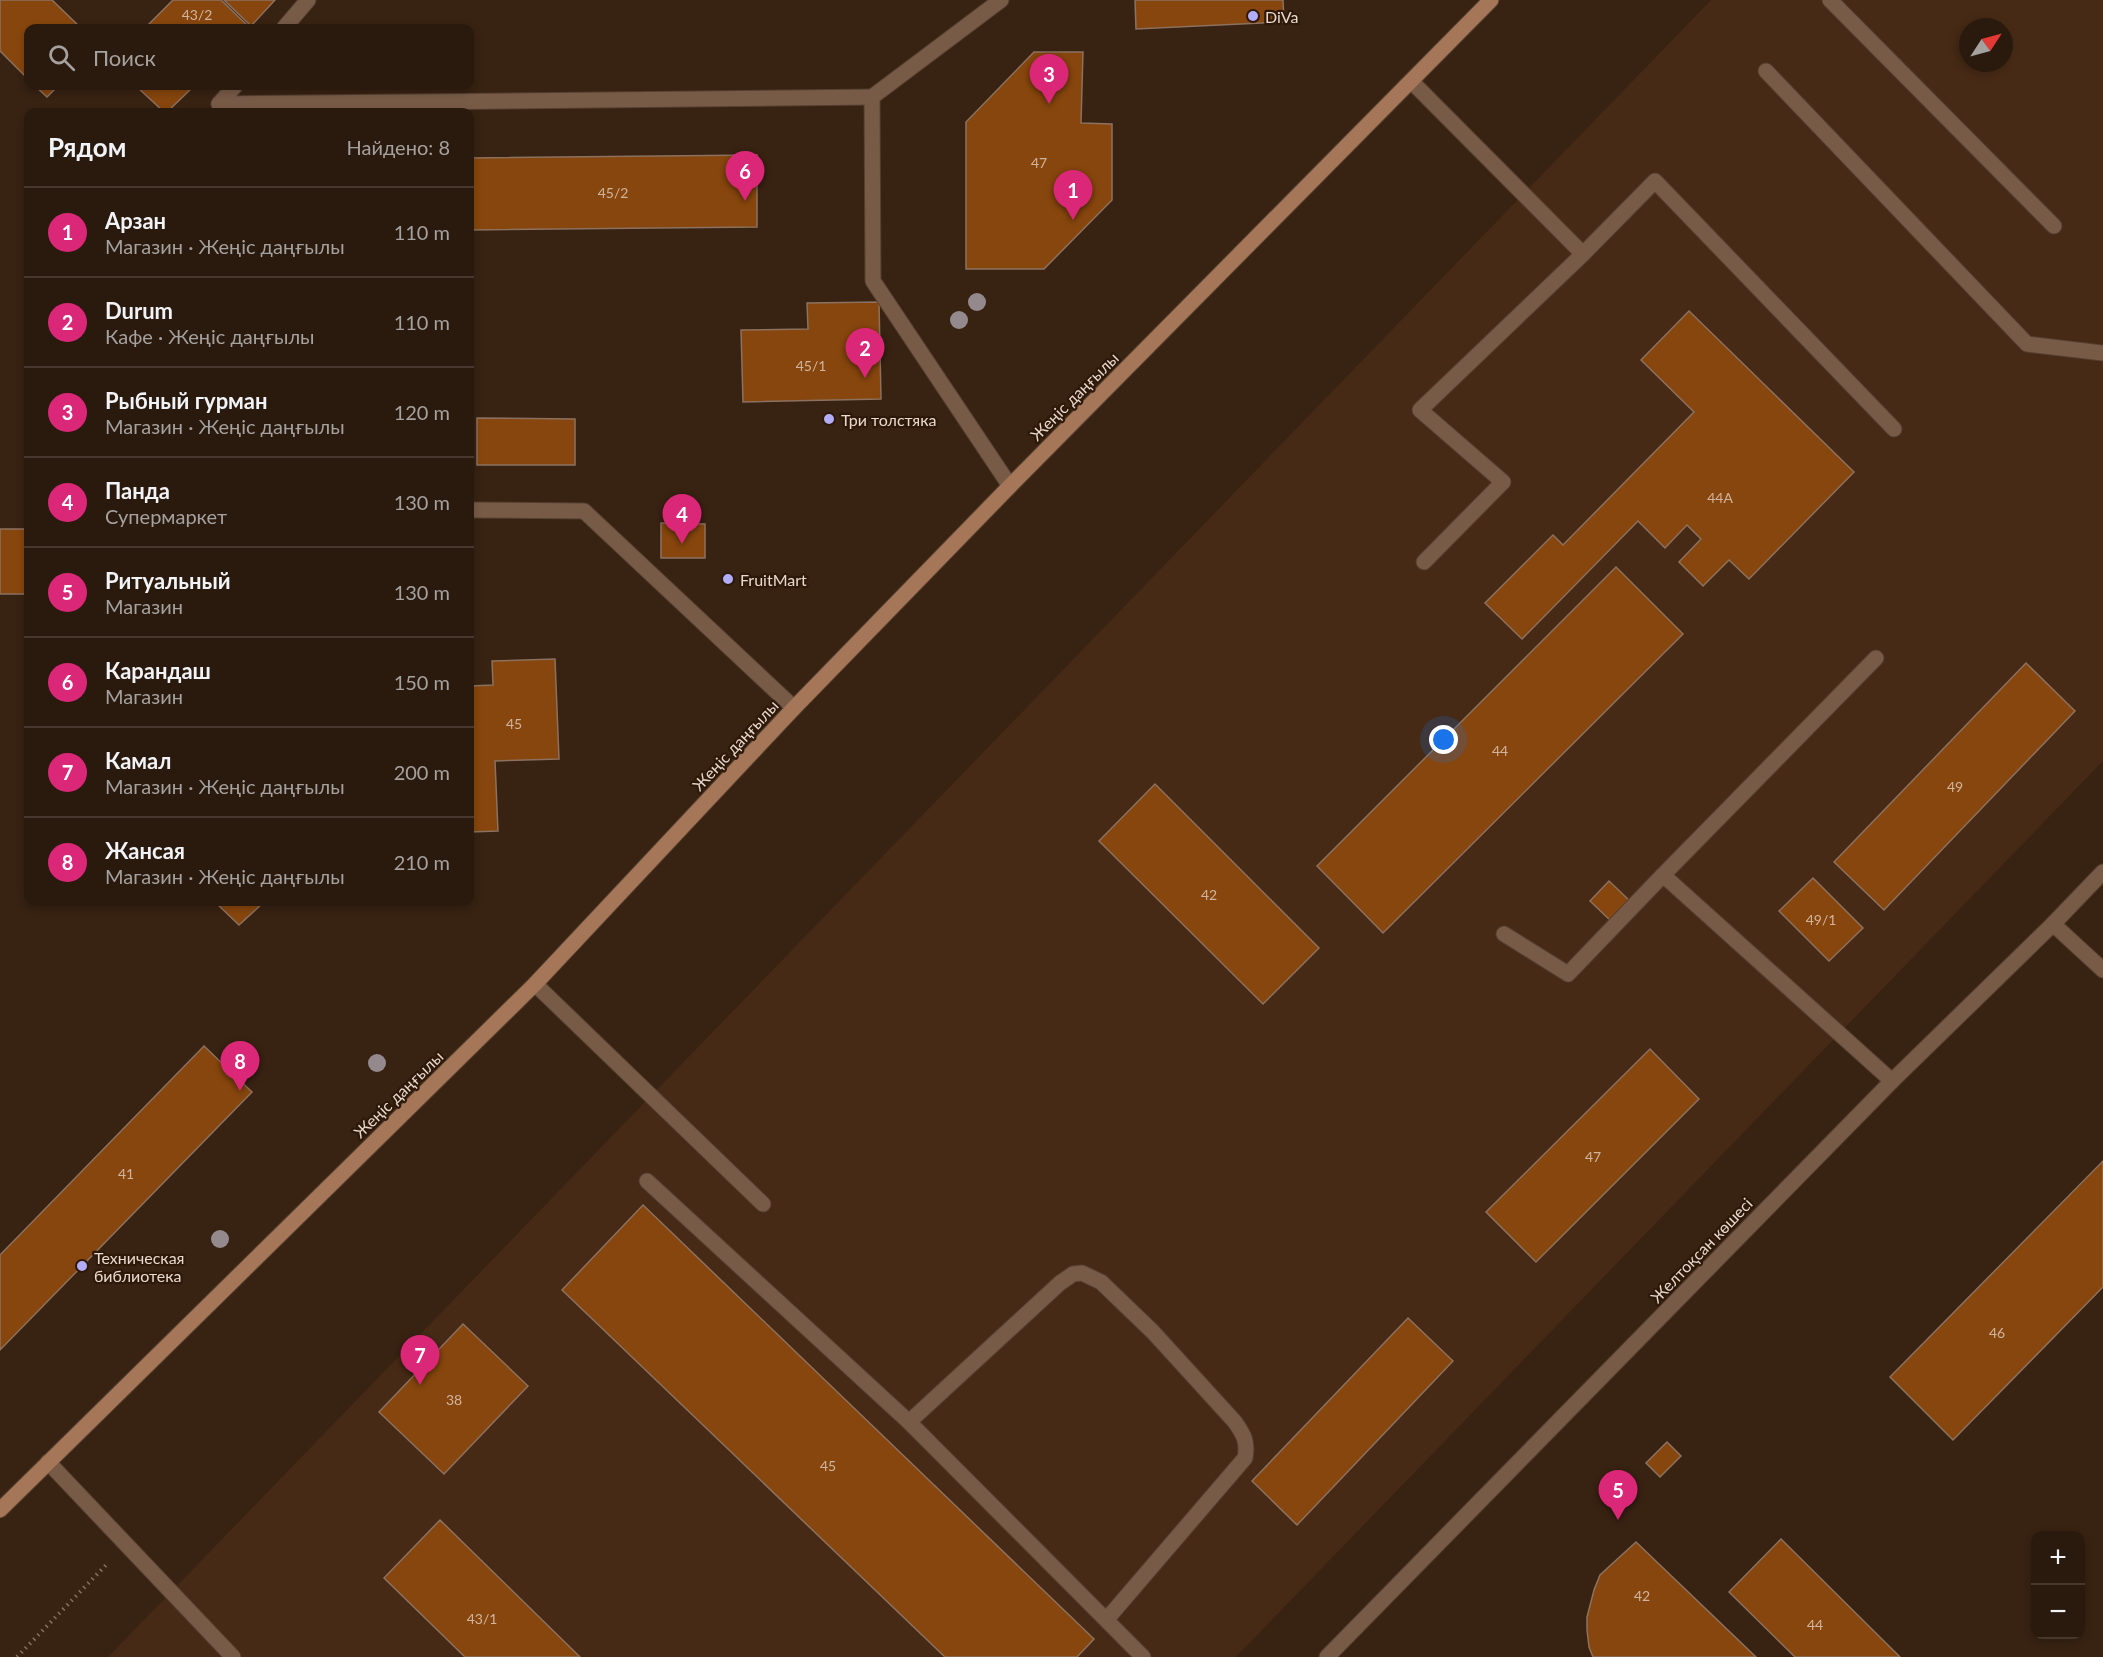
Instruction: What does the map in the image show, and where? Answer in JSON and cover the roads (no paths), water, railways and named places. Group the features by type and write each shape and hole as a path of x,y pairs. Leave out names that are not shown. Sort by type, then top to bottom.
{"main road":[{"name":"Жеңіс даңғылы","path":"0,1510 535,984 794,708 1010,486 1491,0"}],"street":[{"path":"287,24 308,0"},
{"path":"231,90 219,104 872,97 1001,0"},
{"path":"1830,0 2054,226"},
{"path":"1767,71 2027,344 2103,353"},
{"path":"1412,82 1583,255"},
{"path":"872,97 873,281 1010,486"},
{"path":"1424,562 1503,482 1420,410 1583,255 1655,181 1894,429"},
{"path":"474,510 584,511 794,708"},
{"path":"1504,934 1568,974 1876,658"},
{"name":"Желтоқсан көшесі","path":"1327,1657 1892,1081 2103,872"},
{"path":"1663,875 1892,1081"},
{"path":"2053,924 2103,970"},
{"path":"535,984 763,1204"},
{"path":"647,1181 909,1422 1143,1657"},
{"path":"909,1422 1060,1282 1073,1274 1089,1275 1101,1282 1153,1332 1235,1422 1243,1433 1247,1448 1245,1458 1107,1619"},
{"path":"48,1462 233,1657"}],"place":[{"name":"DiVa","path":"1253,16"},
{"name":"Рыбный гурман","path":"1049,104"},
{"name":"Карандаш","path":"745,201"},
{"name":"Арзан","path":"1073,220"},
{"name":"Durum","path":"865,378"},
{"name":"Три толстяка","path":"829,419"},
{"name":"Панда","path":"682,544"},
{"name":"FruitMart","path":"728,579"},
{"name":"Жансая","path":"240,1091"},
{"name":"Техническая библиотека","path":"82,1266"},
{"name":"Камал","path":"420,1385"},
{"name":"Ритуальный","path":"1618,1520"}]}
